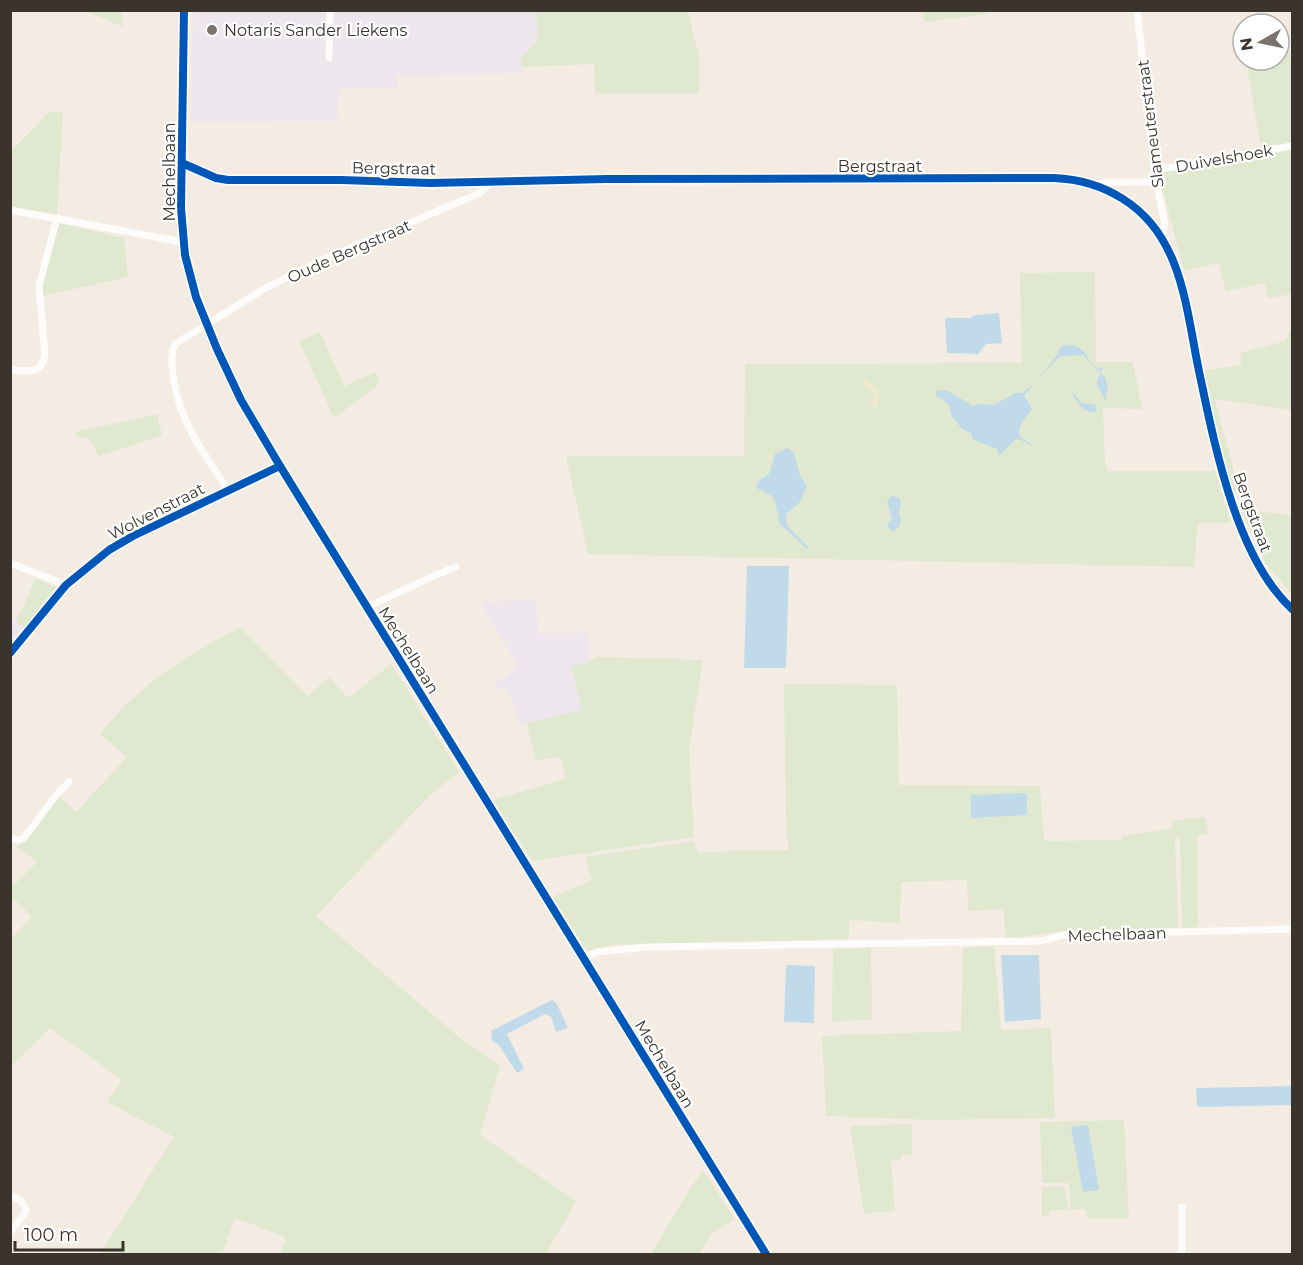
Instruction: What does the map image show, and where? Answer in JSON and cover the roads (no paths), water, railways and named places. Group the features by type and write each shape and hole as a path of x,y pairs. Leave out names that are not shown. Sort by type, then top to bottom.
{"street":[{"name":"Mechelbaan","path":"184,10 181,208 183,242 191,283 206,324 241,400 766,1254"},
{"path":"329,58 330,10"},
{"name":"Slameuterstraat","path":"1137,10 1156,183 1165,224 1162,237"},
{"name":"Duivelshoek","path":"1156,170 1293,146"},
{"name":"Bergstraat","path":"182,163 216,178 228,180 430,183 607,179 1054,178 1072,179 1097,185 1117,195 1138,210 1162,237 1176,267 1208,409 1237,518 1256,562 1272,587 1293,609"},
{"name":"Oude Bergstraat","path":"206,324 264,289 322,260 478,195 492,182"},
{"path":"1097,185 1108,182 1156,183"},
{"path":"10,210 183,242"},
{"path":"10,370 39,369 43,365 45,355 39,286 57,218"},
{"path":"206,324 175,344 171,367 177,403 187,427 228,490"},
{"name":"Wolvenstraat","path":"10,653 66,585 97,559 125,541 280,466"},
{"path":"10,563 66,585"},
{"name":"Mechelbaan","path":"367,607 423,582 431,576 456,567"},
{"path":"10,838 15,841 24,838 57,794 69,782"},
{"name":"Mechelbaan","path":"584,958 597,952 647,947 1042,941 1062,935 1293,929"},
{"path":"10,1232 25,1214 26,1209 21,1201 14,1197"},
{"path":"1182,1207 1182,1254"}],"water":[{"path":"999,313 1002,343 986,344 978,354 947,353 945,318 970,318 976,315"},
{"path":"1071,345 1081,349 1098,369 1104,367 1100,372 1105,377 1108,390 1106,402 1097,384 1097,379 1101,374 1083,355 1060,356 1039,378 1056,357 1061,346"},
{"path":"1036,382 1024,395 1032,409 1020,429 1021,437 1033,447 1021,440 1015,440 999,456 997,449 972,439 972,434 961,428 952,416 948,404 935,395 937,390 948,391 973,406 994,405 1015,393 1022,393"},
{"path":"1073,392 1081,403 1095,404 1097,411 1092,412 1082,408"},
{"path":"787,448 794,452 800,476 807,486 800,502 787,513 786,520 789,528 808,547 807,549 780,524 772,496 755,487 769,474 775,454"},
{"path":"892,496 900,498 901,518 900,524 892,531 887,525 892,519 887,501"},
{"path":"747,566 789,566 786,668 744,668"},
{"path":"1027,793 1027,815 971,818 971,795"},
{"path":"1001,955 1039,955 1041,1019 1005,1022"},
{"path":"786,965 815,966 814,1023 784,1022"},
{"path":"552,1000 557,1004 568,1028 556,1032 551,1017 545,1014 507,1034 524,1069 517,1073 498,1044 492,1041 491,1031"},
{"path":"1292,1086 1292,1105 1197,1107 1196,1088"},
{"path":"1088,1125 1099,1190 1083,1192 1071,1127"}],"place":[{"name":"Notaris Sander Liekens","path":"212,30"}]}
